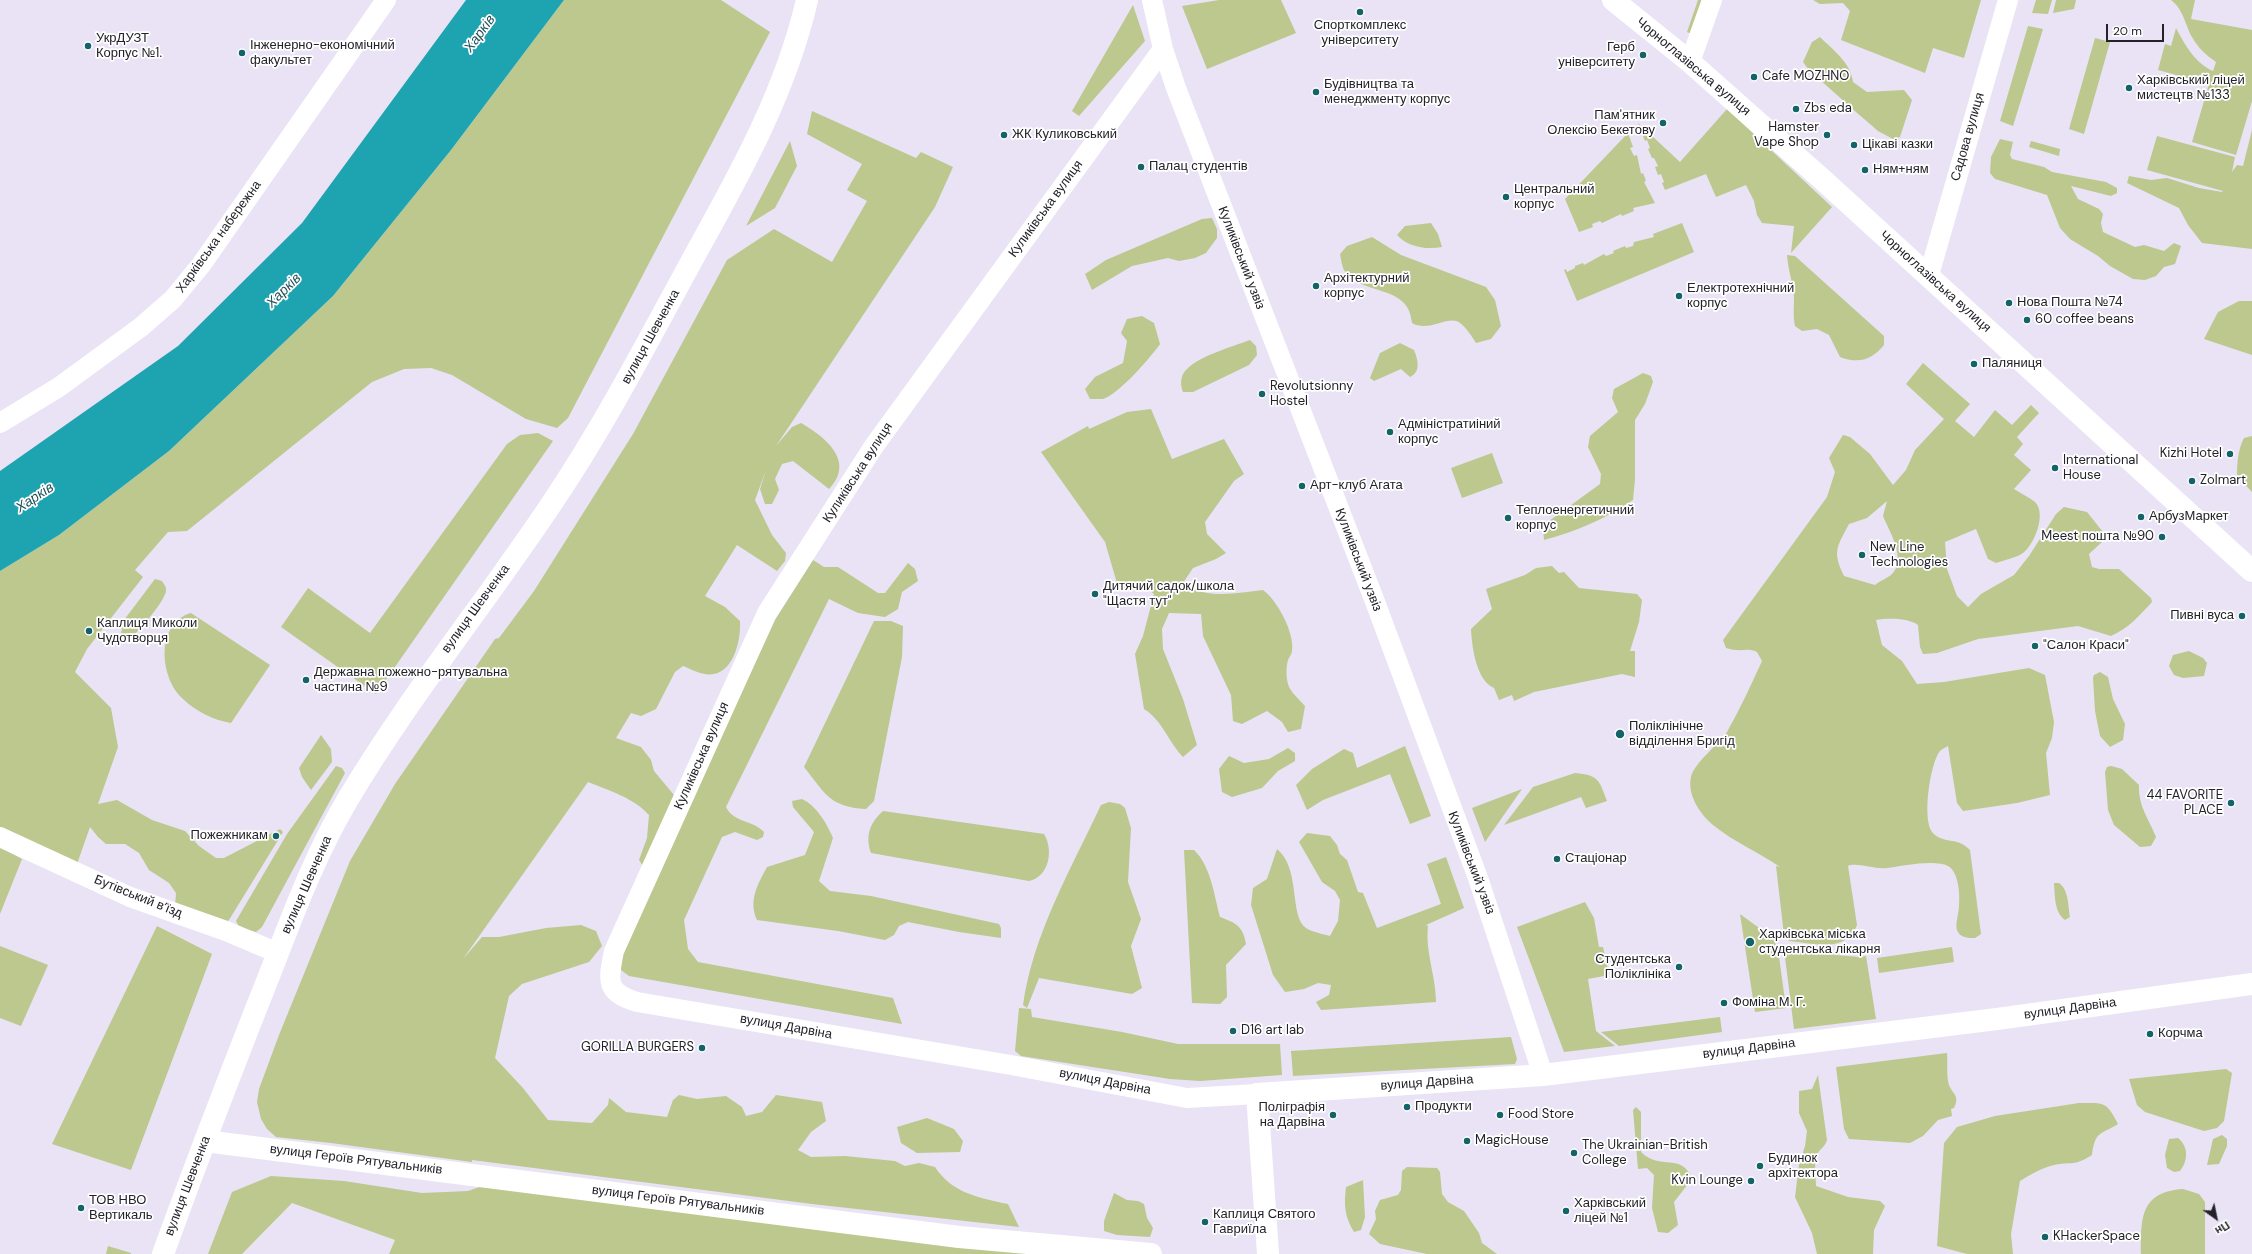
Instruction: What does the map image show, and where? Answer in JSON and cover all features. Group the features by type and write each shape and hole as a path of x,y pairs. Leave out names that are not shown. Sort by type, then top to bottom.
{"street":[{"name":"Харківська набережна","path":"0,423 59,387 141,327 173,299 201,265 386,0"},
{"name":"вулиця Шевченка","path":"163,1254 205,1141 310,873 345,803 406,707 552,504 594,439 638,362 729,195 776,100 792,54 807,0"},
{"path":"1152,0 1163,49"},
{"name":"Чорноглазівська вулиця","path":"1613,0 1690,62 1929,275 2252,570"},
{"path":"1690,62 1712,0"},
{"name":"Садова вулиця","path":"1929,275 2008,0"},
{"name":"Куликівська вулиця","path":"611,986 610,971 614,951 767,613 874,446 1163,49"},
{"name":"Куликівський узвіз","path":"1163,49 1176,88 1379,614 1478,878 1543,1075"},
{"name":"Бутівський в’їзд","path":"0,837 130,896 226,931 278,953"},
{"name":"вулиця Дарвіна","path":"611,986 619,996 636,1002 1011,1065 1187,1098 1543,1075 1997,1019 2252,984"},
{"path":"1257,1094 1268,1254"},
{"name":"вулиця Героїв Рятувальників","path":"205,1141 959,1237 1151,1254"}],"green space":[{"path":"564,0 721,0 770,32 568,418 557,428 526,419 452,375 431,368 404,369 372,382 187,531 168,532 135,570 143,577 87,649 75,672 111,708 118,747 98,804 117,800 152,820 185,831 199,846 216,858 224,858 280,829 283,832 229,920 222,926 175,907 176,893 169,883 149,870 139,853 125,844 106,844 90,827 77,864 0,828 0,571 59,535 169,451 333,296 451,150"},
{"path":"1219,0 1281,0 1296,33 1207,69 1182,6"},
{"path":"1698,0 1706,0 1695,35 1687,32"},
{"path":"1813,0 1981,0 1964,58 1933,48 1925,73 1841,40 1850,11 1843,3 1820,4"},
{"path":"2036,0 2052,0 2048,14 2032,13"},
{"path":"2056,0 2076,0 2074,9 2053,13"},
{"path":"2171,0 2195,0 2191,19 2252,30 2252,101 2236,155 2192,142 2209,84 2158,70 2165,44 2171,46 2176,28 2187,47 2201,63 2213,71 2216,62 2194,41 2182,13"},
{"path":"1133,5 1145,41 1079,116 1072,111"},
{"path":"2028,26 2043,29 2013,126 2000,121"},
{"path":"1820,37 1845,63 1852,75 1853,82 1867,92 1904,90 1912,100 1900,137 1893,139 1878,131 1809,70 1803,62 1812,42"},
{"path":"2095,38 2110,42 2084,134 2069,129"},
{"path":"1727,109 1832,207 1791,253 1794,226 1762,223 1757,215 1754,201 1746,185 1716,197 1706,174 1665,190 1662,183 1664,182 1661,174 1658,175 1655,167 1658,166 1654,158 1652,158 1648,149 1650,148 1647,140 1645,141 1638,123 1680,162"},
{"path":"812,111 916,158 921,152 953,167 935,207 776,446 792,427 801,423 819,435 834,451 838,460 839,469 837,479 829,489 793,461 782,464 775,479 779,490 772,504 765,504 760,489 766,470 755,500 772,535 786,553 785,561 777,571 737,545 705,596 725,607 740,621 738,644 732,660 721,671 714,674 694,671 683,666 675,672 656,709 641,716 631,713 616,738 641,747 651,760 654,771 674,795 645,869 639,860 647,838 649,815 628,799 588,782 463,959 482,937 499,937 546,928 581,925 596,931 602,946 589,962 522,984 509,996 495,1058 523,1088 548,1120 592,1123 608,1105 609,1098 626,1112 667,1117 673,1100 679,1095 697,1099 726,1096 742,1107 746,1116 762,1112 776,1095 822,1102 826,1121 811,1132 798,1150 811,1157 845,1156 895,1161 905,1166 919,1163 935,1167 942,1176 958,1189 977,1197 1008,1204 1019,1227 812,1204 472,1160 472,1162 276,1137 267,1129 261,1119 257,1102 259,1089 279,1035 350,861 395,784 495,639 499,638 534,591 633,434 727,260 774,229 832,262 867,201 847,190 862,164 807,134"},
{"path":"2252,130 2252,249 2202,243 2188,225 2179,208 2127,183 2129,176 2151,180 2167,178 2199,188 2222,192 2223,191 2147,170 2157,136 2235,157 2232,172 2237,165 2243,166"},
{"path":"1628,133 1633,147 1630,148 1634,156 1637,155 1641,174 1643,173 1646,181 1644,182 1655,203 1633,208 1634,211 1622,216 1621,214 1602,223 1600,221 1592,224 1593,227 1579,232 1565,199"},
{"path":"2000,139 2013,142 2010,155 2012,159 2044,167 2052,172 2106,182 2117,188 2117,193 2111,196 2071,186 2078,199 2099,209 2103,214 2101,223 2103,232 2135,247 2144,245 2164,251 2174,243 2181,246 2175,264 2164,267 2156,276 2145,280 2133,279 2110,266 2098,256 2070,239 2060,228 2047,195 1995,179 1990,173 1991,157"},
{"path":"790,141 797,166 775,208 746,226"},
{"path":"2031,141 2060,149 2059,156 2029,147"},
{"path":"1212,218 1217,229 1217,238 1206,253 1195,258 1179,261 1168,258 1132,266 1092,290 1085,274 1106,260 1202,219"},
{"path":"1431,223 1438,234 1442,247 1418,247 1406,242 1397,235 1405,226"},
{"path":"1682,223 1694,252 1577,301 1564,270 1566,269 1567,272 1575,268 1575,266 1583,263 1584,265 1604,254 1606,256 1625,246 1626,248 1633,246 1634,242 1654,237 1653,234"},
{"path":"1372,237 1401,255 1486,287 1495,300 1501,326 1491,339 1476,343 1465,327 1455,321 1418,326 1412,323 1409,310 1403,302 1394,296 1362,284 1352,278 1344,270 1340,254 1347,246"},
{"path":"1787,255 1795,256 1884,336 1884,345 1875,354 1859,360 1840,357 1829,335 1817,329 1802,331 1795,326 1794,297"},
{"path":"2239,301 2252,301 2252,355 2204,339 2218,312"},
{"path":"1142,316 1154,323 1160,344 1142,366 1117,391 1103,399 1090,399 1085,389 1095,377 1123,363 1127,341 1121,333 1127,319"},
{"path":"1250,340 1256,346 1257,355 1249,365 1193,392 1183,392 1181,386 1182,377 1185,371 1193,364 1208,356"},
{"path":"1400,343 1414,350 1418,365 1416,372 1410,377 1401,369 1374,381 1370,378 1380,353"},
{"path":"1923,363 1970,404 1955,421 1974,437 1995,410 2012,425 2031,405 2039,413 2017,437 2023,444 2014,455 2031,470 2014,489 2035,502 2040,514 2038,529 2035,537 2027,549 2017,556 1996,563 1988,559 1976,529 1945,542 1947,569 1957,596 1968,607 1981,594 2014,575 2029,556 2056,514 2064,507 2087,512 2103,532 2102,542 2089,554 2092,567 2099,569 2119,569 2151,598 2152,602 2138,617 2111,636 2078,626 1978,639 1937,653 1923,654 1920,647 1918,625 1909,621 1898,619 1876,620 1882,645 1902,661 1917,684 1944,682 2029,668 2045,675 2054,722 2052,738 2046,753 2050,795 2017,803 1963,811 1957,803 1948,746 1945,747 1936,757 1930,778 1928,791 1929,825 1932,832 1936,836 1960,843 1970,850 1981,934 1975,938 1967,938 1958,933 1956,925 1959,909 1959,890 1957,878 1952,869 1948,866 1935,863 1882,868 1852,865 1848,866 1857,925 1852,934 1845,940 1828,945 1789,941 1784,935 1776,866 1780,867 1729,837 1708,821 1699,810 1693,797 1690,784 1691,777 1701,760 1727,732 1762,661 1757,652 1726,648 1723,640 1827,497 1835,472 1829,458 1843,435 1850,437 1870,454 1893,485 1906,470 1915,450 1944,419 1906,384","holes":["1887,501 1883,516 1893,537 1898,554 1896,569 1891,575 1875,585 1844,576 1840,568 1837,555 1841,538 1849,524 1867,518"]},
{"path":"1643,373 1651,376 1653,382 1645,404 1635,420 1635,479 1633,500 1590,524 1568,533 1544,540 1543,529 1545,524 1600,484 1601,474 1588,447 1590,436 1618,412 1612,398 1614,389"},
{"path":"1151,409 1172,459 1224,439 1244,474 1234,481 1205,522 1207,534 1226,553 1216,559 1193,568 1183,583 1201,592 1222,594 1263,590 1274,601 1288,626 1291,635 1292,653 1287,663 1287,678 1291,690 1305,706 1301,729 1288,732 1282,722 1267,711 1242,724 1233,721 1231,695 1203,636 1201,614 1169,613 1162,629 1163,649 1183,699 1197,745 1183,757 1156,719 1144,709 1135,654 1143,636 1154,594 1141,583 1119,590 1105,542 1041,452 1088,426 1089,429 1127,412"},
{"path":"538,433 553,441 376,694 281,627 308,588 370,633 507,444 520,435"},
{"path":"2252,436 2252,492 2237,476 2237,466 2240,447 2244,438"},
{"path":"1492,453 1503,483 1462,498 1451,468"},
{"path":"813,560 824,567 838,567 878,593 885,593 908,563 915,569 918,581 902,592 898,609 885,617 858,613 829,599 726,807 734,816 760,828 764,832 763,837 757,840 735,832 722,837 684,920 688,949 698,962 893,998 902,1024 629,976 621,970 617,961 775,620"},
{"path":"1552,566 1559,573 1564,572 1579,588 1637,594 1642,600 1639,622 1630,651 1635,651 1635,677 1622,674 1534,692 1514,701 1512,695 1499,700 1494,688 1488,684 1479,671 1472,645 1471,629 1492,609 1486,589 1525,575 1536,568"},
{"path":"155,579 162,581 166,587 162,600 152,615 134,635 130,639 124,639 121,633 124,620"},
{"path":"191,613 270,665 231,723 224,722 198,711 182,698 174,688 169,677 165,651 167,638 172,627 180,619"},
{"path":"874,621 891,621 903,626 902,657 874,801 866,809 854,808 836,802 823,791 804,767"},
{"path":"2189,651 2203,658 2207,663 2204,676 2183,678 2174,675 2169,666 2173,655"},
{"path":"2100,672 2108,677 2113,699 2125,724 2123,740 2110,747 2100,736 2095,711 2093,678 2094,675"},
{"path":"321,735 331,749 332,762 311,790 302,777 299,768"},
{"path":"1405,746 1431,816 1410,824 1390,774 1323,800 1307,810 1296,785 1312,769 1344,749 1353,753 1357,768"},
{"path":"1288,748 1295,753 1295,761 1278,771 1262,788 1232,797 1222,792 1219,769 1229,756 1244,763 1269,759"},
{"path":"336,766 342,768 345,773 262,927 256,932 239,927 236,921 287,834"},
{"path":"2111,766 2122,769 2139,785 2142,806 2156,837 2151,846 2140,847 2114,825 2108,810 2105,772 2107,767"},
{"path":"1575,773 1594,777 1600,783 1607,801 1586,808 1581,797 1504,825 1533,787"},
{"path":"1522,789 1485,842 1472,808"},
{"path":"802,799 812,806 825,821 833,838 819,881 830,891 871,896 999,924 1001,928 1001,938 959,932 908,922 899,926 894,935 885,940 838,931 757,920 754,913 755,892 767,867 805,855 814,832 793,807 792,801"},
{"path":"1109,802 1120,804 1125,808 1131,828 1128,882 1141,919 1131,946 1142,988 1132,994 1039,978 1027,1008 1023,1005 1028,979 1044,927 1054,902 1101,805"},
{"path":"883,811 1044,834 1049,848 1048,862 1041,874 1029,881 871,853 869,847 870,830 875,820"},
{"path":"1307,833 1330,836 1337,845 1340,854 1347,860 1358,892 1363,893 1377,928 1441,904 1427,864 1446,857 1464,908 1426,925 1428,926 1427,936 1429,955 1436,992 1436,1002 1321,1010 1316,1002 1329,995 1331,985 1318,983 1304,989 1285,992 1273,975 1251,905 1253,888 1267,879 1277,849 1284,857 1289,868 1301,922 1306,928 1314,932 1330,936 1338,921 1340,900 1335,891 1322,882 1299,842"},
{"path":"0,847 22,859 0,914"},
{"path":"1184,850 1194,850 1200,857 1211,881 1220,917 1238,926 1245,938 1246,944 1226,965 1227,997 1220,1004 1192,1003"},
{"path":"2054,883 2059,883 2065,890 2070,917 2065,920 2061,917 2057,908"},
{"path":"1585,902 1594,918 1599,947 1603,947 1609,975 1588,979 1596,1031 1615,1046 1564,1052 1517,927"},
{"path":"1740,914 1766,933 1774,941 1778,949 1786,1008 1755,1012"},
{"path":"157,926 212,954 131,1170 52,1144"},
{"path":"0,946 48,965 21,1026 0,1018"},
{"path":"1952,947 1954,962 1879,973 1877,958"},
{"path":"1793,951 1859,957 1866,956 1876,1019 1794,1029 1785,957 1788,952"},
{"path":"1019,1008 1031,1009 1032,1017 1122,1032 1178,1044 1280,1044 1282,1075 1200,1081 1170,1079 1021,1056 1015,1051"},
{"path":"1720,1017 1722,1032 1619,1046 1601,1032"},
{"path":"1511,1037 1517,1059 1515,1064 1293,1076 1291,1051"},
{"path":"1947,1053 1948,1082 1956,1098 1956,1104 1954,1108 1951,1109 1952,1116 1938,1120 1923,1136 1910,1143 1849,1139 1844,1129 1836,1067"},
{"path":"2226,1069 2232,1073 2224,1121 2217,1128 2204,1131 2145,1112 2137,1105 2129,1079"},
{"path":"1818,1075 1827,1140 1816,1157 1816,1186 1848,1197 1880,1201 1885,1206 1874,1230 1873,1254 1817,1254 1812,1233 1795,1197 1799,1165 1805,1146 1807,1131 1799,1113 1799,1091 1812,1089"},
{"path":"2079,1103 2104,1105 2110,1111 2118,1124 2099,1135 2093,1147 2092,1155 2086,1159 2077,1162 2050,1166 2020,1181 2011,1234 2013,1254 1967,1254 1937,1246 1944,1143 1957,1127 1995,1116"},
{"path":"1636,1107 1641,1112 1641,1152 1648,1158 1682,1166 1688,1171 1692,1179 1674,1202 1678,1225 1668,1233 1658,1232 1652,1208 1654,1175 1647,1168 1638,1169 1633,1110"},
{"path":"927,1118 954,1129 963,1141 960,1152 917,1153 901,1143 897,1127"},
{"path":"2222,1135 2227,1139 2227,1146 2219,1164 2207,1165 2213,1139"},
{"path":"2178,1138 2186,1150 2186,1159 2180,1171 2174,1172 2167,1168 2165,1155 2169,1139"},
{"path":"1407,1167 1437,1168 1440,1172 1442,1194 1448,1202 1464,1211 1479,1233 1482,1243 1497,1254 1427,1254 1380,1244 1369,1234 1376,1219 1375,1211 1380,1200 1398,1195 1401,1190 1402,1171"},
{"path":"271,1176 344,1181 422,1193 468,1191 502,1179 1112,1254 389,1254 395,1240 292,1203 242,1254 208,1254 232,1192"},
{"path":"1363,1180 1365,1217 1361,1230 1354,1232 1348,1221 1346,1210 1346,1187"},
{"path":"2183,1189 2199,1194 2205,1202 2205,1254 2141,1254 2143,1218 2151,1201 2158,1195 2169,1191"},
{"path":"1114,1193 1127,1200 1138,1201 1144,1204 1147,1218 1153,1228 1150,1237 1117,1235 1104,1231 1104,1221"},
{"path":"108,1246 131,1253 131,1254 106,1254"}],"water":[{"name":"Харків","path":"466,0 564,0 451,150 333,296 169,451 59,535 0,571 0,471 178,346 302,223"}],"place":[{"name":"Спорткомплекс університету","path":"1360,12"},
{"name":"УкрДУЗТ Корпус №1.","path":"88,46"},
{"name":"Інженерно-економічний факультет","path":"242,53"},
{"name":"Герб університету","path":"1643,55"},
{"name":"Cafe MOZHNO","path":"1754,77"},
{"name":"Харківський ліцей мистецтв №133","path":"2129,88"},
{"name":"Будівництва та менеджменту корпус","path":"1316,92"},
{"name":"Zbs eda","path":"1796,109"},
{"name":"Пам'ятник Олексію Бекетову","path":"1663,123"},
{"name":"ЖК Куликовський","path":"1004,135"},
{"name":"Hamster Vape Shop","path":"1827,135"},
{"name":"Цікаві казки","path":"1854,145"},
{"name":"Палац студентів","path":"1141,167"},
{"name":"Ням+ням","path":"1865,170"},
{"name":"Центральний корпус","path":"1506,197"},
{"name":"Архітектурний корпус","path":"1316,286"},
{"name":"Електротехнічний корпус","path":"1679,296"},
{"name":"Нова Пошта №74","path":"2009,303"},
{"name":"60 coffee beans","path":"2027,320"},
{"name":"Паляниця","path":"1974,364"},
{"name":"Revolutsionny Hostel","path":"1262,394"},
{"name":"Адміністратиіний корпус","path":"1390,432"},
{"name":"Kizhi Hotel","path":"2230,454"},
{"name":"International House","path":"2055,468"},
{"name":"Zolmart","path":"2192,481"},
{"name":"Арт-клуб Агата","path":"1302,486"},
{"name":"АрбузМаркет","path":"2141,517"},
{"name":"Теплоенергетичний корпус","path":"1508,518"},
{"name":"Meest пошта №90","path":"2162,537"},
{"name":"New Line Technologies","path":"1862,555"},
{"name":"Дитячий садок/школа \"Щастя тут\"","path":"1095,594"},
{"name":"Пивні вуса","path":"2242,616"},
{"name":"Каплиця Миколи Чудотворця","path":"89,631"},
{"name":"\"Салон Краси\"","path":"2035,646"},
{"name":"Державна пожежно-рятувальна частина №9","path":"306,680"},
{"name":"Поліклінічне відділення Бригід","path":"1620,734"},
{"name":"44 FAVORITE PLACE","path":"2231,803"},
{"name":"Пожежникам","path":"276,836"},
{"name":"Стаціонар","path":"1557,859"},
{"name":"Харківська міська студентська лікарня","path":"1750,942"},
{"name":"Студентська Поліклініка","path":"1679,967"},
{"name":"Фоміна М. Г.","path":"1724,1003"},
{"name":"D16 art lab","path":"1233,1031"},
{"name":"Корчма","path":"2150,1034"},
{"name":"GORILLA BURGERS","path":"702,1048"},
{"name":"Продукти","path":"1407,1107"},
{"name":"Поліграфія на Дарвіна","path":"1333,1115"},
{"name":"Food Store","path":"1500,1115"},
{"name":"MagicHouse","path":"1467,1141"},
{"name":"The Ukrainian-British College","path":"1574,1153"},
{"name":"Будинок архітектора","path":"1760,1166"},
{"name":"Kvin Lounge","path":"1751,1181"},
{"name":"ТОВ НВО Вертикаль","path":"81,1208"},
{"name":"Харківський ліцей №1","path":"1566,1211"},
{"name":"Каплиця Святого Гавриїла","path":"1205,1222"},
{"name":"KHackerSpace","path":"2045,1237"}]}
